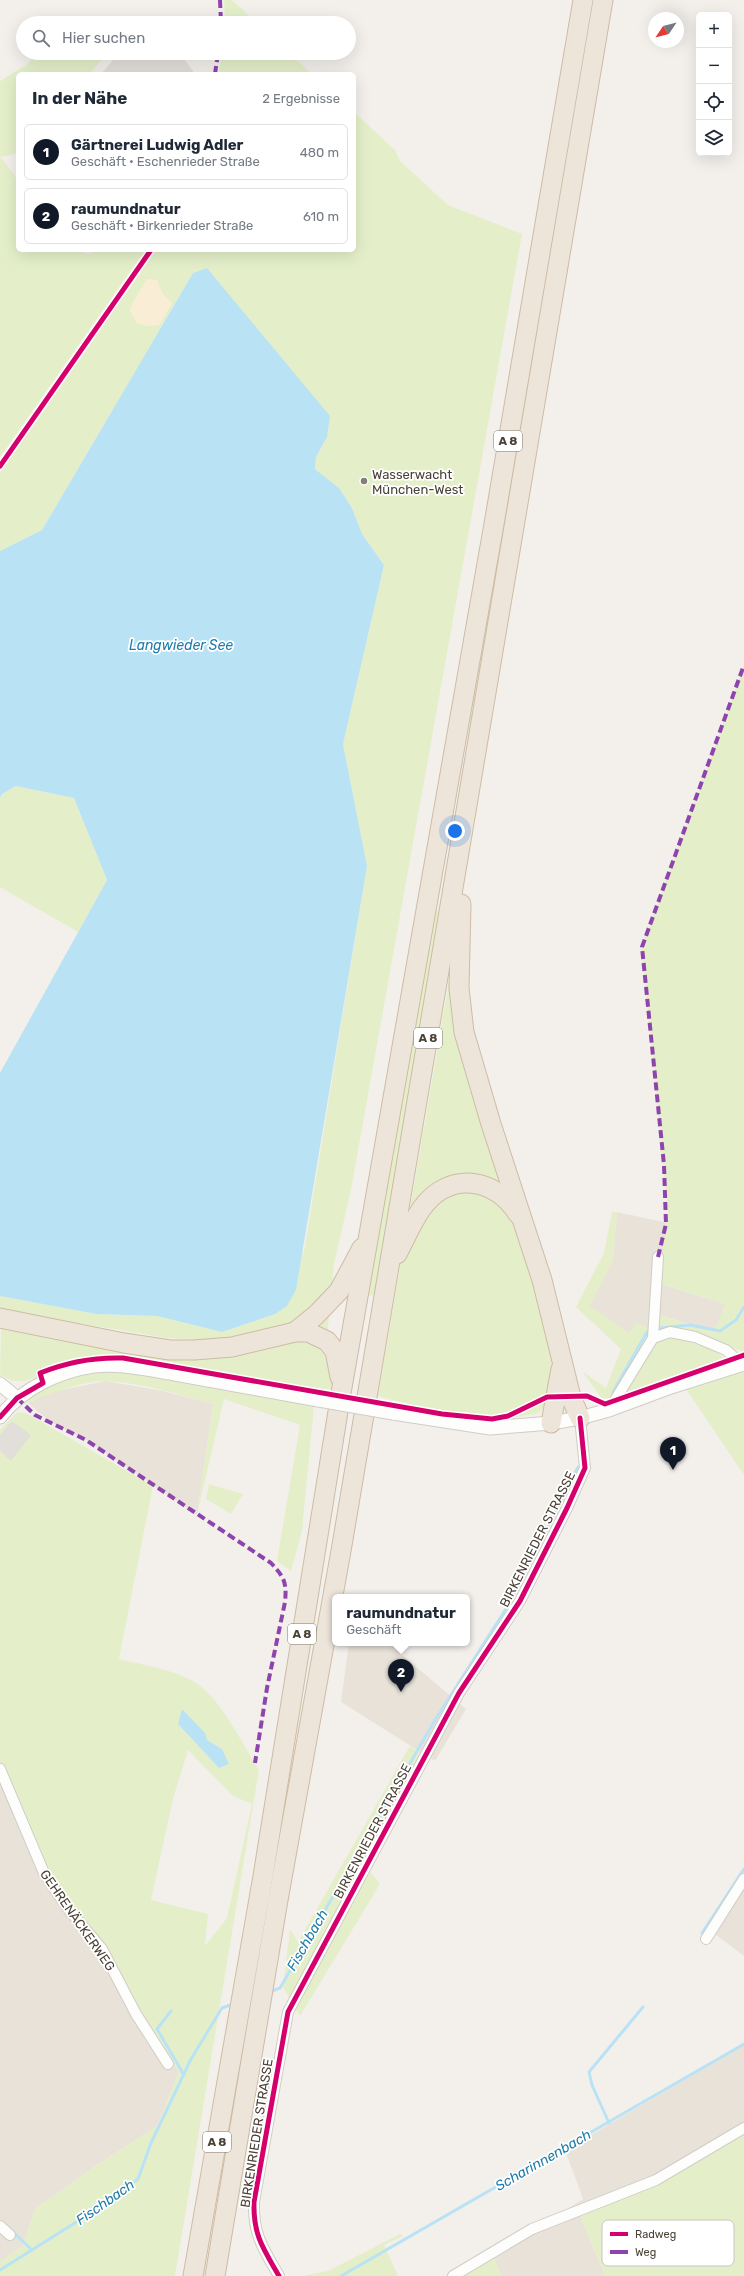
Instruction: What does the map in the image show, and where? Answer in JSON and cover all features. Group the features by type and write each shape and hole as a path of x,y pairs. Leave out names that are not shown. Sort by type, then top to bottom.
{"highway":[{"name":"A 8","path":"193,2276 241,2001 342,1392 583,0"},
{"name":"A 8","path":"333,1594 390,1268 603,0"},
{"path":"467,808 471,830 461,900 459,988 464,1032 478,1082 542,1280 571,1397 580,1418"},
{"path":"390,1268 422,1208 433,1196 449,1186 467,1182 488,1185 504,1196 522,1220"},
{"path":"295,1332 316,1315 340,1291 370,1233"},
{"path":"5,1321 170,1350 232,1347 295,1332 308,1332 327,1340 335,1351 339,1364 342,1392"},
{"path":"550,1423 562,1362"},
{"name":"A 8","path":"215,2276 332,1599"}],"street":[{"path":"610,1410 653,1338 658,1257"},
{"path":"0,1417 17,1398 60,1374 94,1366 127,1366 393,1413 490,1428 550,1423 580,1418 610,1410 671,1387 741,1365 726,1350 695,1337 670,1332 653,1338"},
{"path":"0,1384 17,1398"},
{"name":"BIRKENRIEDER STRASSE","path":"279,2276 261,2244 254,2222 254,2202 288,2012 459,1693 520,1601 567,1508 585,1468 580,1418"},
{"name":"GEHRENÄCKERWEG","path":"0,1769 44,1873 69,1910 102,1949 136,2014 168,2064"},
{"path":"706,1939 744,1879"},
{"path":"453,2276 532,2228 656,2180 744,2128"},
{"path":"0,2226 10,2235"}],"shaded area":[{"path":"113,60 185,60 194,72 103,72"},
{"path":"617,1212 668,1223 658,1283 725,1304 715,1332 653,1313 649,1328 629,1334 589,1306 613,1260"},
{"path":"106,1381 163,1391 213,1404 197,1515 86,1440 52,1423 28,1403 51,1392"},
{"path":"12,1421 31,1435 11,1461 0,1451 0,1435"},
{"path":"349,1646 392,1646 466,1709 435,1761 341,1702"},
{"path":"0,1763 14,1794 138,2012 179,2072 157,2126 94,2167 35,2209 23,2245 0,2262"},
{"path":"744,1878 744,1956 711,1931"},
{"path":"744,2045 744,2133 659,2184 580,2215 605,2276 501,2276 493,2256 583,2199 565,2150"}],"green space":[{"path":"224,0 232,0 249,16 225,16"},
{"path":"589,0 594,0 531,368 474,724 466,723"},
{"path":"31,60 101,60 92,72 16,72 16,153 1,157 16,178 16,252 80,252 88,254 94,252 144,252 0,457 0,81 26,65"},
{"path":"221,60 297,60 310,72 219,72"},
{"path":"356,114 395,150 400,161 448,205 522,234 351,1190 334,1264 326,1349 334,1372 332,1389 294,1392 123,1361 58,1369 25,1381 13,1381 0,1375 1,1327 99,1342 214,1341 167,1338 0,1310 0,1296 96,1314 157,1316 222,1332 275,1314 304,1251 367,866 343,744 384,565 362,534 352,508 339,488 315,469 316,457 327,437 193,273 42,530 0,551 0,473 155,252 356,252"},
{"path":"744,665 744,1350 741,1351 695,1336 649,1337 615,1397 602,1399 582,1371 606,1388 621,1349 576,1307 604,1253 612,1212 617,1212 613,1260 590,1306 629,1333 636,1323 649,1328 652,1313 714,1332 725,1304 658,1283 668,1213 641,948"},
{"path":"16,786 74,798 107,880 78,932 0,887 0,798 2,794"},
{"path":"431,909 442,912 377,1296 365,1295"},
{"path":"454,952 458,1019 553,1330 555,1358 549,1399 539,1413 496,1421 465,1419 378,1396"},
{"path":"675,1337 713,1350 726,1359 623,1397 655,1340"},
{"path":"97,1370 126,1371 314,1406 302,1531 291,1571 277,1561 300,1425 224,1399 197,1515 213,1404 134,1384 107,1381 99,1381 67,1388 28,1403 30,1395 69,1376"},
{"path":"744,1370 744,1475 686,1389"},
{"path":"17,1412 26,1413 153,1486 119,1659 176,1673 193,1681 203,1688 222,1709 259,1770 175,2276 0,2276 0,2262 23,2245 35,2209 94,2167 157,2126 179,2072 54,1886 0,1763 0,1430","holes":["183,1710 207,1740 222,1749 229,1764 219,1768 178,1724","188,1750 233,1796 252,1804 227,1918 205,1946 208,1914 151,1900 173,1799"]},
{"path":"209,1484 243,1494 231,1514 206,1499"},
{"path":"410,1746 422,1753 362,1862 380,1884 300,2016 283,1987 290,1929 298,1942"},
{"path":"744,2133 744,2276 605,2276 580,2215 659,2184"},
{"path":"400,2234 403,2236 384,2245 398,2276 302,2276 328,2271"},
{"path":"493,2256 501,2276 460,2276"}],"sand":[{"path":"147,279 157,280 162,293 172,303 159,325 147,326 137,323 130,311 133,302"}],"water":[{"name":"Langwieder See","path":"207,268 330,416 327,437 316,457 315,469 339,488 352,508 362,534 384,565 343,744 367,866 296,1290 287,1306 275,1314 222,1332 157,1316 96,1314 0,1296 0,1073 107,880 74,798 16,786 2,794 0,798 0,551 42,530 193,273"},
{"path":"182,1709 205,1733 207,1740 222,1749 229,1764 219,1768 178,1724"}],"waterway":[{"path":"660,1328 690,1325 720,1331 736,1320 744,1307"},
{"path":"613,1392 647,1332"},
{"name":"Fischbach","path":"269,1992 280,1988 435,1720 509,1604 578,1467"},
{"path":"702,1933 744,1869"},
{"name":"Fischbach","path":"0,2270 94,2211 138,2179 151,2143 191,2059 222,2008 233,2004"},
{"path":"609,2123 592,2085 589,2072 643,2007"},
{"path":"171,2011 157,2029 184,2075"},
{"name":"Scharinnenbach","path":"341,2276 744,2044"},
{"path":"13,2232 32,2250"}],"marked path":[{"path":"220,0 221,16"},
{"path":"215,72 217,60"},
{"path":"658,1257 666,1224 664,1165 642,947 744,665"},
{"path":"17,1398 35,1415 86,1440 271,1563 282,1576 285,1585 285,1602 267,1688 255,1763"}],"cycle path":[{"path":"0,466 150,252"},
{"path":"0,1417 17,1398 43,1383 40,1373 70,1363 101,1358 123,1358 442,1414 492,1419 508,1416 547,1397 587,1396 605,1404 744,1355"},
{"path":"279,2276 257,2233 254,2202 288,2012 459,1693 520,1601 567,1508 585,1468 580,1418"}],"place":[{"name":"Wasserwacht München-West","path":"364,481"},
{"name":"Gärtnerei Ludwig Adler","path":"673,1470"},
{"name":"raumundnatur","path":"401,1692"}]}
